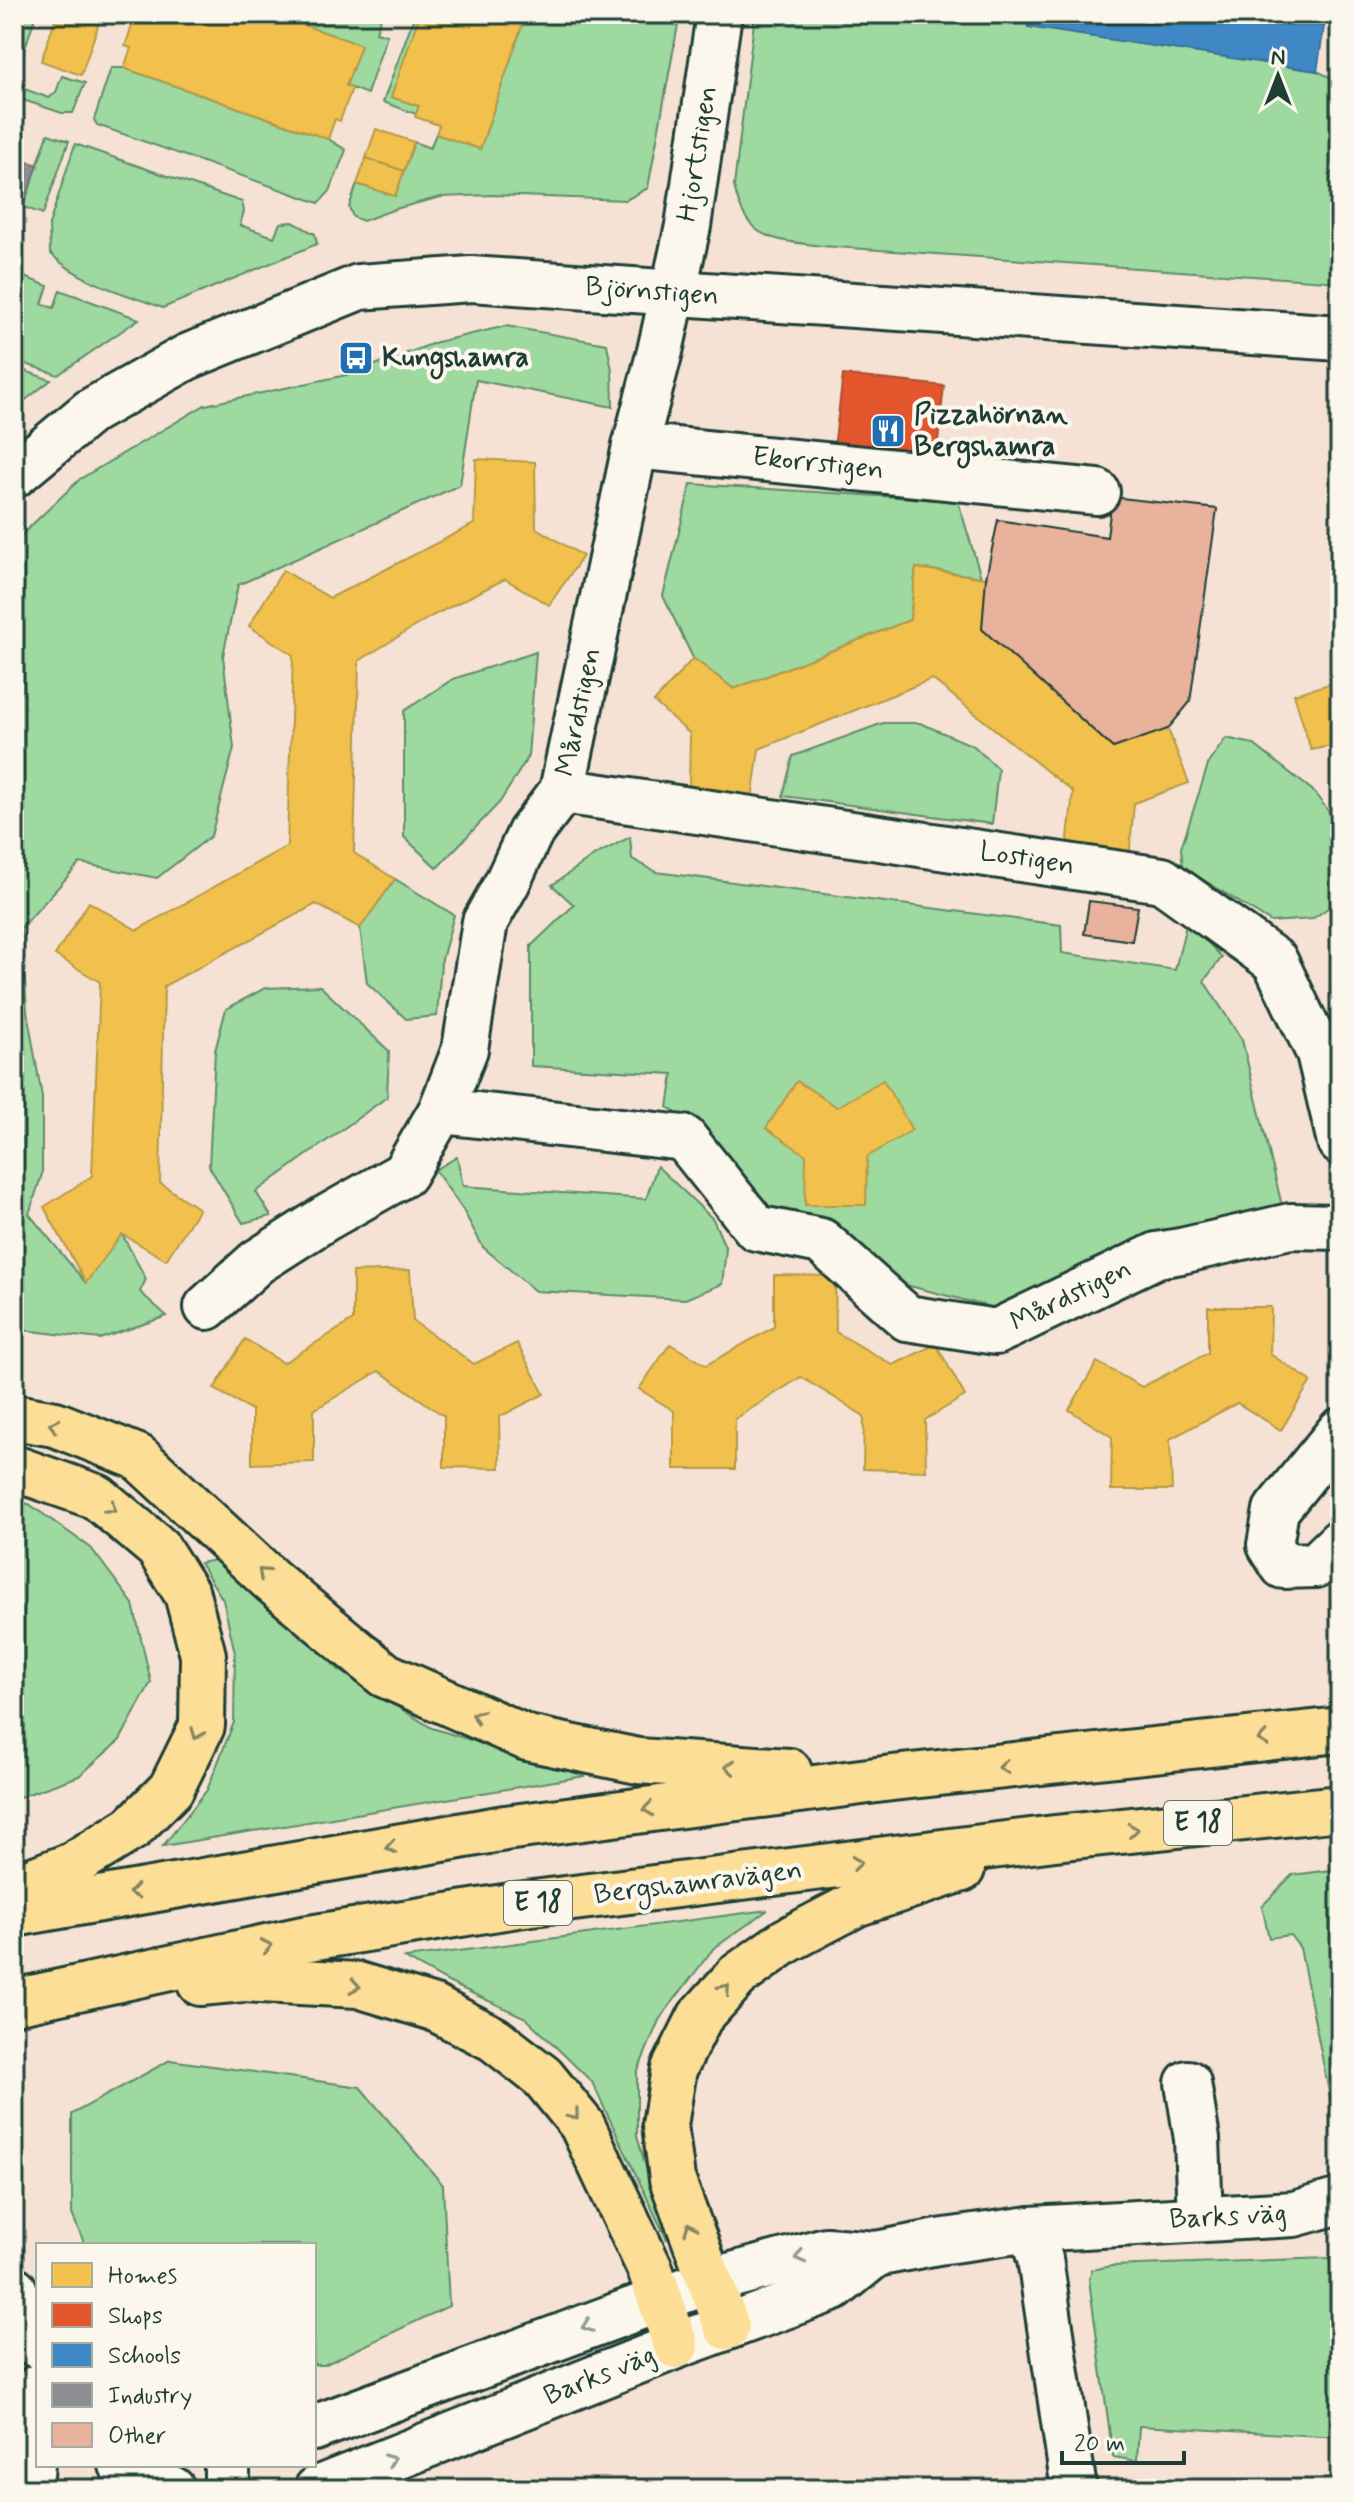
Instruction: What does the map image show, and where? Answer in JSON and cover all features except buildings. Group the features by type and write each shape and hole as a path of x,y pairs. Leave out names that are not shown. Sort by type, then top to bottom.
{"highway":[{"path":"14,1417 55,1424 138,1457 272,1581 385,1675 527,1738 638,1761 892,1778"},
{"path":"14,1468 97,1497 158,1548 187,1594 203,1655 202,1726 171,1789 132,1828 72,1865 14,1887"},
{"path":"14,1914 505,1828 892,1778 1340,1730"},
{"name":"Bergshamravägen","path":"20,2001 303,1939 517,1905 1055,1838 1340,1808"},
{"path":"727,2327 672,2179 665,2125 674,2069 700,2017 737,1976 786,1941 858,1903 1055,1838"},
{"path":"20,2001 243,1979 358,1985 434,2008 494,2039 543,2077 582,2125 650,2269 676,2346"}],"street":[{"name":"Hjortstigen","path":"673,294 688,226 719,14"},
{"name":"Björnstigen","path":"14,475 91,411 187,357 359,287 471,279 1340,338"},
{"name":"Mårdstigen","path":"207,1307 257,1262 404,1174 441,1111 465,1049 485,922 530,833 562,791 635,446 673,294"},
{"name":"Ekorrstigen","path":"635,446 1097,492"},
{"name":"Lostigen","path":"562,791 1162,880 1275,961 1319,1053 1340,1142"},
{"name":"Mårdstigen","path":"441,1111 684,1138 756,1228 821,1241 907,1318 996,1332 1157,1255 1290,1226 1340,1227"},
{"path":"1340,1431 1276,1510 1270,1545 1283,1566 1316,1565 1340,1542"},
{"path":"1188,2083 1197,2139 1200,2219"},
{"name":"Barks väg","path":"316,2427 660,2298 710,2281 826,2250 876,2254 1031,2229 1294,2214 1340,2201"},
{"path":"1031,2229 1040,2259 1074,2489"},
{"name":"Barks väg","path":"317,2489 676,2346 834,2288 876,2254"},
{"path":"14,2289 36,2341"},
{"path":"30,2489 36,2412"},
{"path":"126,2467 172,2489"},
{"path":"227,2467 227,2489"}],"green space":[{"path":"16,14 36,14 16,76 19,87 49,98 56,92 62,76 85,83 73,113 62,113 14,97"},
{"path":"272,14 382,14 376,32 387,35 367,94 346,86 361,45"},
{"path":"415,14 420,14 392,97 419,106 416,114 383,102"},
{"path":"526,14 680,14 648,188 626,200 492,195 441,197 363,221 353,217 349,207 357,184 395,196 414,142 430,148 436,134 480,149"},
{"path":"755,14 1030,14 1028,27 1317,71 1340,82 1340,282 821,246 763,234 746,218 734,186"},
{"path":"111,68 124,68 328,139 346,150 330,191 319,203 97,125 94,120"},
{"path":"48,134 69,141 43,214 23,207"},
{"path":"75,144 242,202 244,211 240,225 274,237 280,223 293,222 315,234 317,244 163,308 103,286 75,272 50,253 49,225"},
{"path":"14,273 48,286 42,304 54,308 60,290 139,319 58,375 14,360"},
{"path":"506,326 607,344 612,370 613,407 476,380 460,485 238,585 223,656 234,748 211,836 157,878 80,863 21,928 27,1011 42,1097 42,1174 29,1214 85,1282 122,1234 146,1279 140,1292 167,1316 100,1339 14,1329 14,542 80,479 205,405 351,374 437,342"},
{"path":"14,367 51,380 14,409"},
{"path":"691,484 958,501 981,577 916,568 910,620 734,689 693,658 663,596"},
{"path":"536,652 528,757 500,802 437,868 404,837 404,711 453,679"},
{"path":"883,723 920,723 974,746 998,769 992,824 783,796 793,756"},
{"path":"1226,738 1253,744 1312,790 1340,826 1340,892 1331,906 1312,919 1271,922 1183,867 1181,848 1209,762"},
{"path":"630,837 632,859 656,872 1061,925 1062,953 1175,970 1187,921 1222,957 1204,981 1242,1040 1284,1214 1018,1314 902,1284 785,1212 718,1186 704,1134 668,1107 673,1074 531,1066 531,946 574,905 552,885 595,855"},
{"path":"395,879 454,915 441,963 437,1016 406,1019 367,983 360,928"},
{"path":"320,986 389,1051 387,1097 256,1192 271,1216 243,1223 209,1166 215,1051 226,1009 265,988"},
{"path":"457,1157 463,1186 646,1199 657,1166 713,1219 726,1249 722,1284 685,1299 535,1291 483,1247 463,1210 435,1170"},
{"path":"14,1502 29,1504 91,1548 133,1604 151,1682 120,1740 79,1776 14,1799"},
{"path":"220,1559 339,1670 432,1728 585,1776 163,1846 207,1790 234,1722 235,1653 223,1600 200,1563"},
{"path":"1340,1869 1340,2107 1332,2107 1300,1948 1290,1935 1269,1938 1262,1906 1292,1875"},
{"path":"768,1910 713,1949 659,2020 637,2073 637,2136 667,2240 592,2082 526,2018 450,1983 405,1958"},
{"path":"170,2060 360,2087 443,2185 449,2306 324,2365 316,2365 316,2243 84,2243 72,2214 72,2114"},
{"path":"1327,2258 1340,2271 1340,2437 1139,2426 1137,2461 1113,2457 1089,2280 1092,2270 1111,2266"}],"place":[{"name":"Kungshamra","path":"356,358"},
{"name":"Pizzahörnan Bergshamra","path":"888,431"}]}
